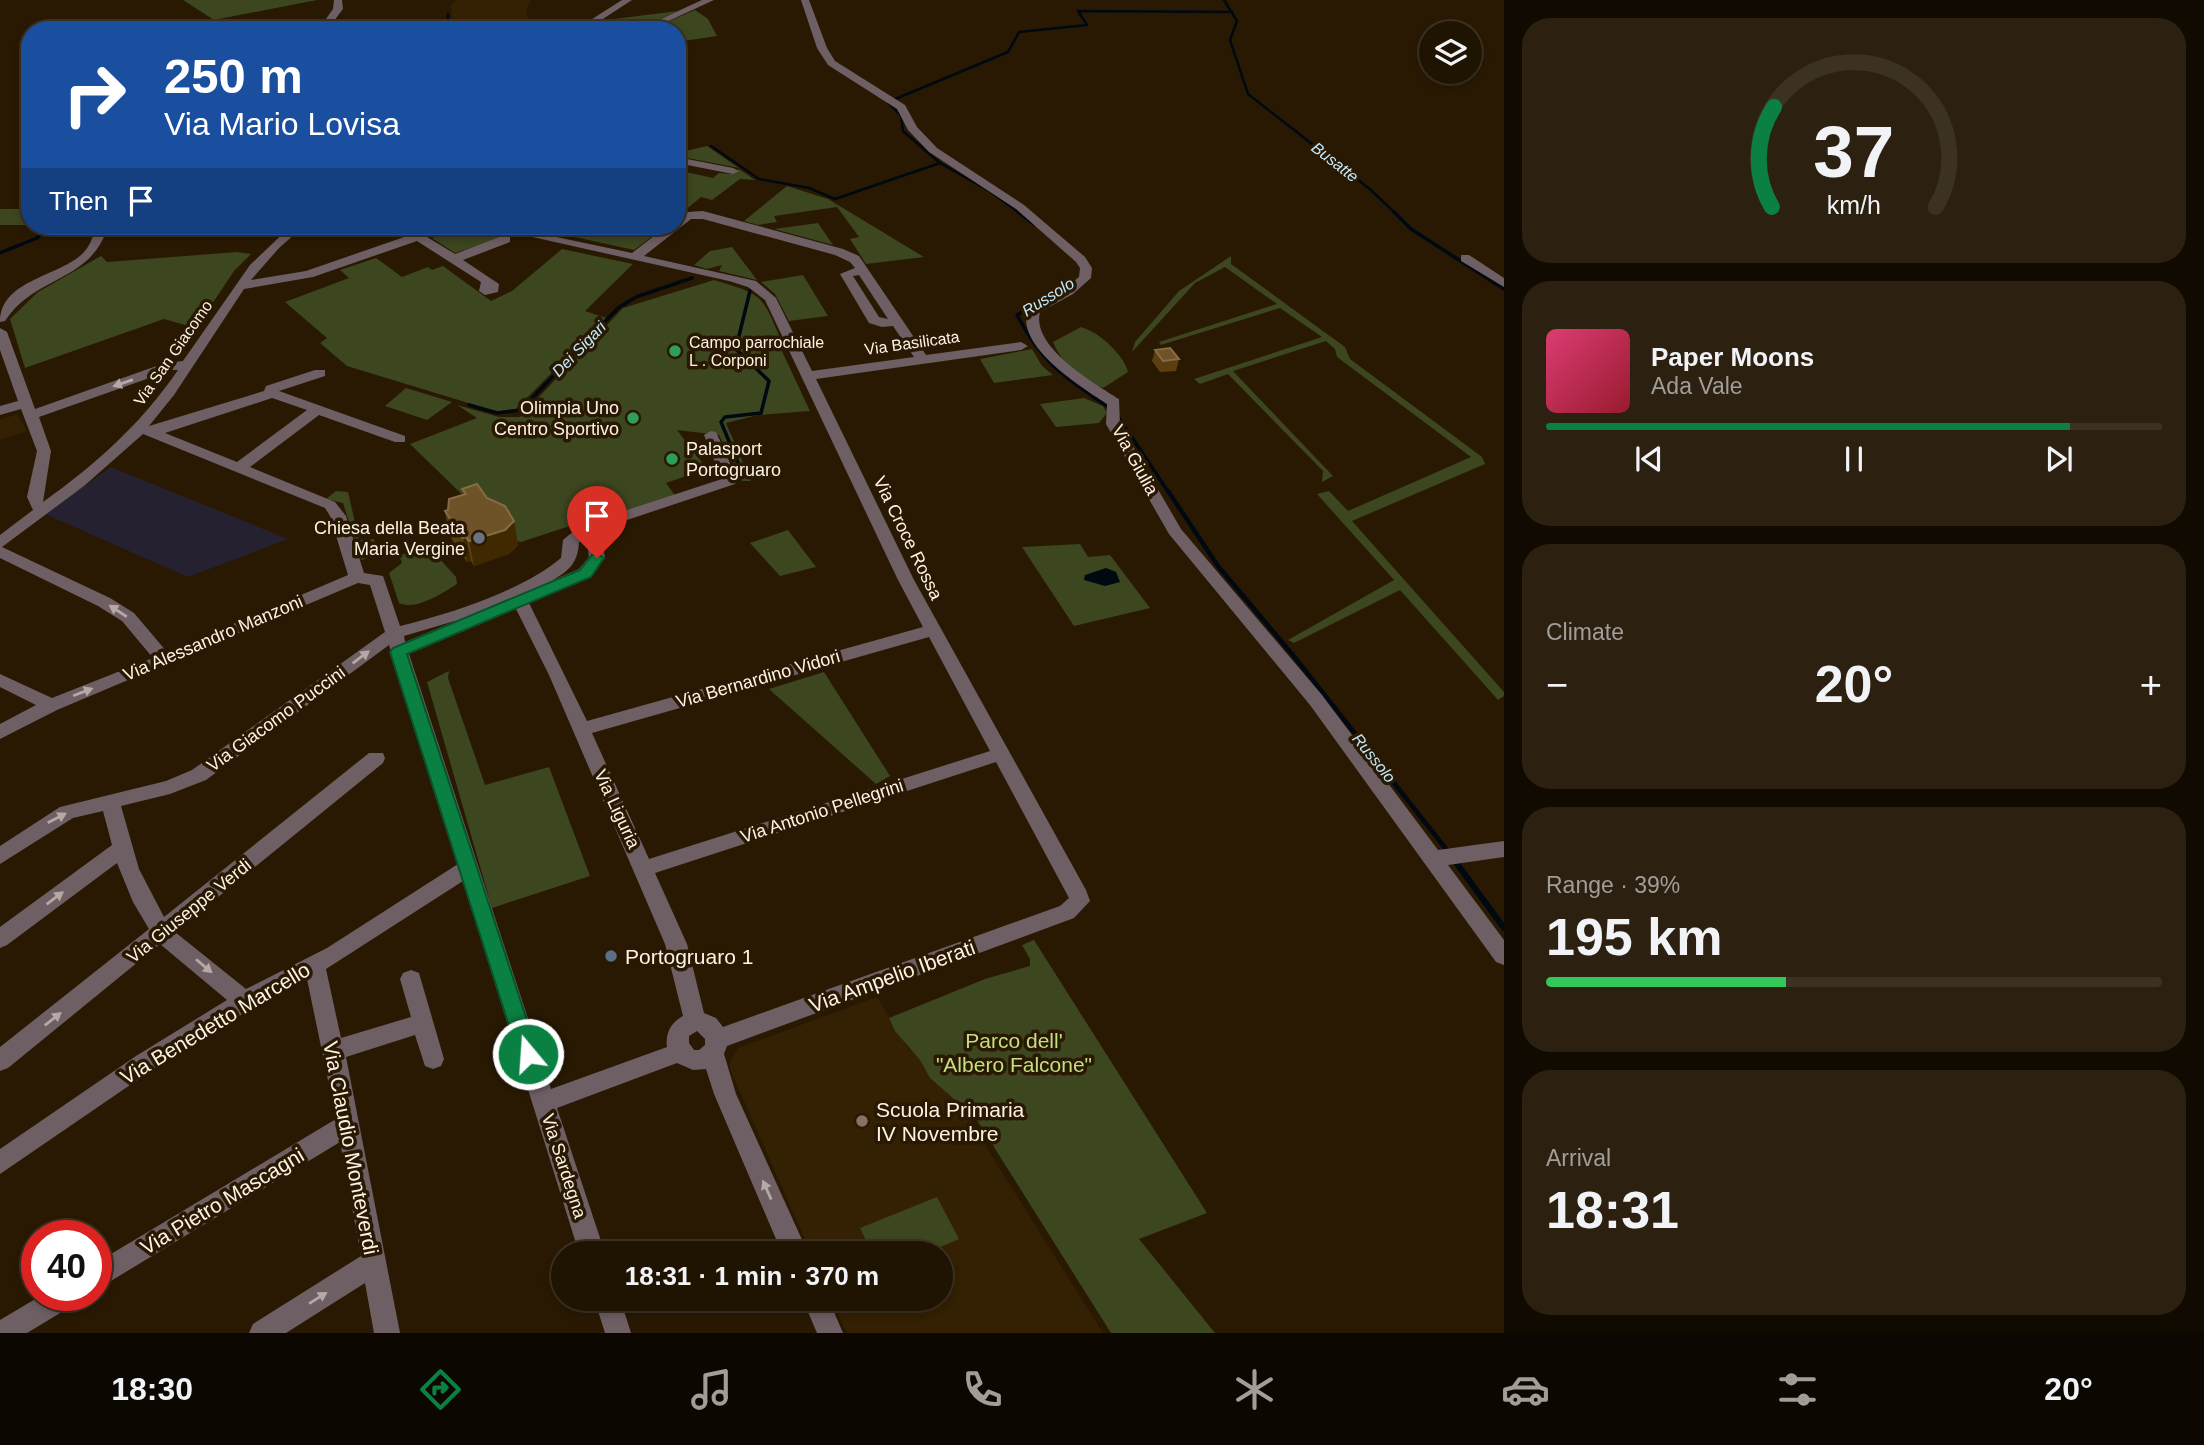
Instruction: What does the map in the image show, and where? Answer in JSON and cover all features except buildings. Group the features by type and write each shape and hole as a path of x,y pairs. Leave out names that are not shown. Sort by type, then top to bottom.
{"street":[{"path":"329,21 338,9 338,0"},
{"path":"594,21 628,0"},
{"path":"662,21 710,0"},
{"name":"Via Giulia","path":"805,0 827,58 892,101 907,114 912,128 933,150 1014,203 1081,260 1086,268 1084,278 1069,291 1034,310 1032,324 1060,366 1109,397 1119,437 1175,531 1447,857 1504,956"},
{"path":"686,162 733,171"},
{"path":"686,217 703,215 839,252 855,259 922,359"},
{"path":"0,318 6,307 28,289 89,257 100,242 101,235"},
{"name":"Via San Giacomo","path":"0,543 146,430 257,264 288,235"},
{"path":"241,286 309,274 416,235 487,281"},
{"name":"Via Croce Rossa","path":"538,235 746,282 766,292 933,631 1076,888 1080,901 1067,912"},
{"path":"635,257 662,235"},
{"path":"454,259 506,239"},
{"path":"1465,257 1504,283"},
{"path":"0,332 44,451 36,497 36,505 42,510"},
{"name":"Via Basilicata","path":"808,376 1021,346"},
{"path":"0,411 28,409 170,366 188,365"},
{"path":"272,393 271,389 320,373"},
{"path":"146,430 272,393 400,439"},
{"path":"240,467 318,409"},
{"path":"146,430 330,505 338,516 357,578"},
{"path":"519,596 570,558 571,540 601,523 715,489 730,481 711,435"},
{"path":"519,596 585,573 597,558 593,533 601,523"},
{"path":"0,552 104,602 128,617 164,660"},
{"path":"570,558 586,561 597,558"},
{"name":"Via Sardegna","path":"357,578 370,578 381,583 395,640 588,1241"},
{"name":"Via Alessandro Manzoni","path":"0,732 51,705 357,578"},
{"name":"Via Giacomo Puccini","path":"0,856 57,818 110,801 170,787 217,765 379,643 395,640 519,596"},
{"name":"Via Liguria","path":"519,596 582,729 676,944 695,1022"},
{"name":"Via Bernardino Vidori","path":"582,729 933,631"},
{"path":"0,680 51,705"},
{"name":"Via Antonio Pellegrini","path":"643,869 1001,754"},
{"name":"Via Giuseppe Verdi","path":"0,1061 376,758"},
{"path":"110,801 122,848 145,905 163,932 244,1001"},
{"path":"0,939 122,848"},
{"path":"1447,857 1504,849"},
{"name":"Via Benedetto Marcello","path":"0,1163 144,1063 244,1001 314,962 334,954 470,867"},
{"name":"Via Ampelio Iberati","path":"715,1046 1067,912"},
{"name":"Via Claudio Monteverdi","path":"314,962 349,1124 387,1333"},
{"path":"411,979 433,1059"},
{"path":"680,1052 676,1042 680,1031 695,1022 713,1028 725,1094 790,1241"},
{"path":"332,1051 424,1023"},
{"path":"543,1102 680,1052 697,1059 715,1046"},
{"name":"Via Pietro Mascagni","path":"112,1267 349,1124"},
{"path":"262,1333 373,1263"},
{"path":"2,1333 39,1311"},
{"path":"611,1311 618,1333"},
{"path":"821,1311 830,1333"}],"shaded area":[{"path":"457,0 531,0 526,10 529,21 452,21 451,5"},
{"path":"17,414 27,431 0,440 0,420"},
{"path":"111,467 288,539 188,577 45,514"},
{"path":"1106,568 1116,572 1120,582 1105,586 1084,580 1085,575"},
{"name":"Scuola Primaria IV Novembre","path":"877,997 910,1051 928,1044 993,1158 1103,1333 847,1333 837,1311 953,1311 953,1241 806,1241 730,1069 730,1061 738,1048"}],"green space":[{"path":"183,0 317,0 214,20"},
{"path":"695,10 708,19 717,36 686,41 686,21 669,21"},
{"path":"678,11 655,21 598,21"},
{"path":"707,146 739,168 686,158 686,151"},
{"path":"739,169 755,180 740,179 712,200 701,197 686,210 686,172 713,178 719,173 732,174"},
{"path":"787,186 828,199 924,257 866,264 850,239 859,237 837,207 774,216 777,222 758,225 744,221"},
{"path":"0,209 21,209 21,225 0,225"},
{"path":"818,223 833,245 774,229"},
{"path":"444,235 506,236 455,253 432,238"},
{"path":"566,235 654,235 634,250"},
{"path":"732,247 757,280 719,271 722,265 707,269 694,265 710,251"},
{"path":"562,249 633,264 585,311 606,318 515,410 502,412 488,409 347,366 320,343 327,338 285,302 349,278 340,270 376,258 402,277 428,267 432,270 443,266 491,301 512,291"},
{"path":"237,252 251,254 234,271 196,328 164,319 25,368 10,319 38,292 101,256 107,262"},
{"path":"1231,256 1231,264 1345,347 1350,359 1482,457 1485,464 1352,521 1504,692 1504,696 1498,700 1400,590 1294,643 1288,640 1394,580 1317,494 1329,491 1348,511 1471,457 1337,357 1335,349 1326,341 1233,371 1333,476 1322,482 1323,471 1228,374 1200,384 1194,379 1322,337 1280,308 1161,345 1159,342 1277,304 1225,267 1195,283 1132,352 1135,342 1179,291"},
{"path":"803,275 828,316 789,321 775,294 761,282"},
{"path":"714,280 753,294 765,306 783,344 780,347 810,411 758,415 726,423 751,481 742,481 719,435 677,430 707,469 666,483 676,497 521,542 509,540 410,444 477,418 457,405 499,417 520,417 623,308"},
{"path":"1081,327 1109,345 1121,358 1128,372 1103,388 1087,381 1073,370 1061,357 1053,342"},
{"path":"1032,349 1042,366 1053,375 994,383 980,359"},
{"path":"406,388 452,402 427,420 385,406"},
{"path":"1084,398 1103,406 1107,413 1099,423 1056,427 1040,404"},
{"path":"336,491 348,492 359,540 374,539 379,555 361,560 343,503 326,499"},
{"path":"788,530 816,567 780,576 750,543"},
{"path":"1080,544 1088,557 1110,555 1150,608 1074,626 1022,547"},
{"path":"430,548 456,577 457,584 421,603 399,603 389,573 402,563 399,555"},
{"path":"449,671 448,678 485,785 549,767 590,876 492,908 427,682"},
{"path":"824,672 890,776 876,784 769,689"},
{"name":"Parco dell' \"Albero Falcone\"","path":"1034,940 1207,1213 1139,1239 1215,1333 1111,1333 975,1117 963,1115 954,1099 930,1078 920,1060 895,1031 889,1018 985,979 1030,966 1030,959 1022,945"},
{"path":"937,1197 959,1239 953,1242 866,1241 860,1228"}],"waterway":[{"name":"Busatte","path":"1224,0 1231,12"},
{"name":"Russolo","path":"940,163 903,131 901,116 888,102 1008,52 1019,32 1087,25 1078,11 1231,12"},
{"name":"Busatte","path":"1231,12 1237,21 1230,40 1248,94 1371,190 1396,214"},
{"path":"448,14 448,21"},
{"path":"711,146 759,179 809,188 835,199 940,163"},
{"name":"Russolo","path":"940,163 991,192 1021,214"},
{"name":"Russolo","path":"1018,212 1034,224"},
{"name":"Busatte","path":"1396,214 1411,229 1504,289"},
{"path":"0,253 40,235"},
{"name":"Dei Sigari","path":"469,405 497,413 521,410 618,308 636,297 692,278"},
{"path":"736,348 750,291"},
{"name":"Russolo","path":"1034,305 1017,315 1037,347 1068,379 1111,409"},
{"path":"737,350 769,381 761,413 725,417 721,422 743,475"},
{"name":"Russolo","path":"1117,415 1169,493"},
{"name":"Russolo","path":"1168,491 1218,566 1297,660 1450,854"},
{"name":"Russolo","path":"1455,861 1504,928"}],"place":[{"name":"Campo parrochiale L . Corponi","path":"675,351"},
{"name":"Olimpia Uno Centro Sportivo","path":"633,418"},
{"name":"Palasport Portogruaro","path":"672,459"},
{"name":"Chiesa della Beata Maria Vergine","path":"479,538"},
{"name":"Portogruaro 1","path":"611,956"},
{"name":"Scuola Primaria IV Novembre","path":"862,1121"}],"route":[{"path":"528,1054 463,845 398,652 425,643 585,573 593,567 597,558"}]}
